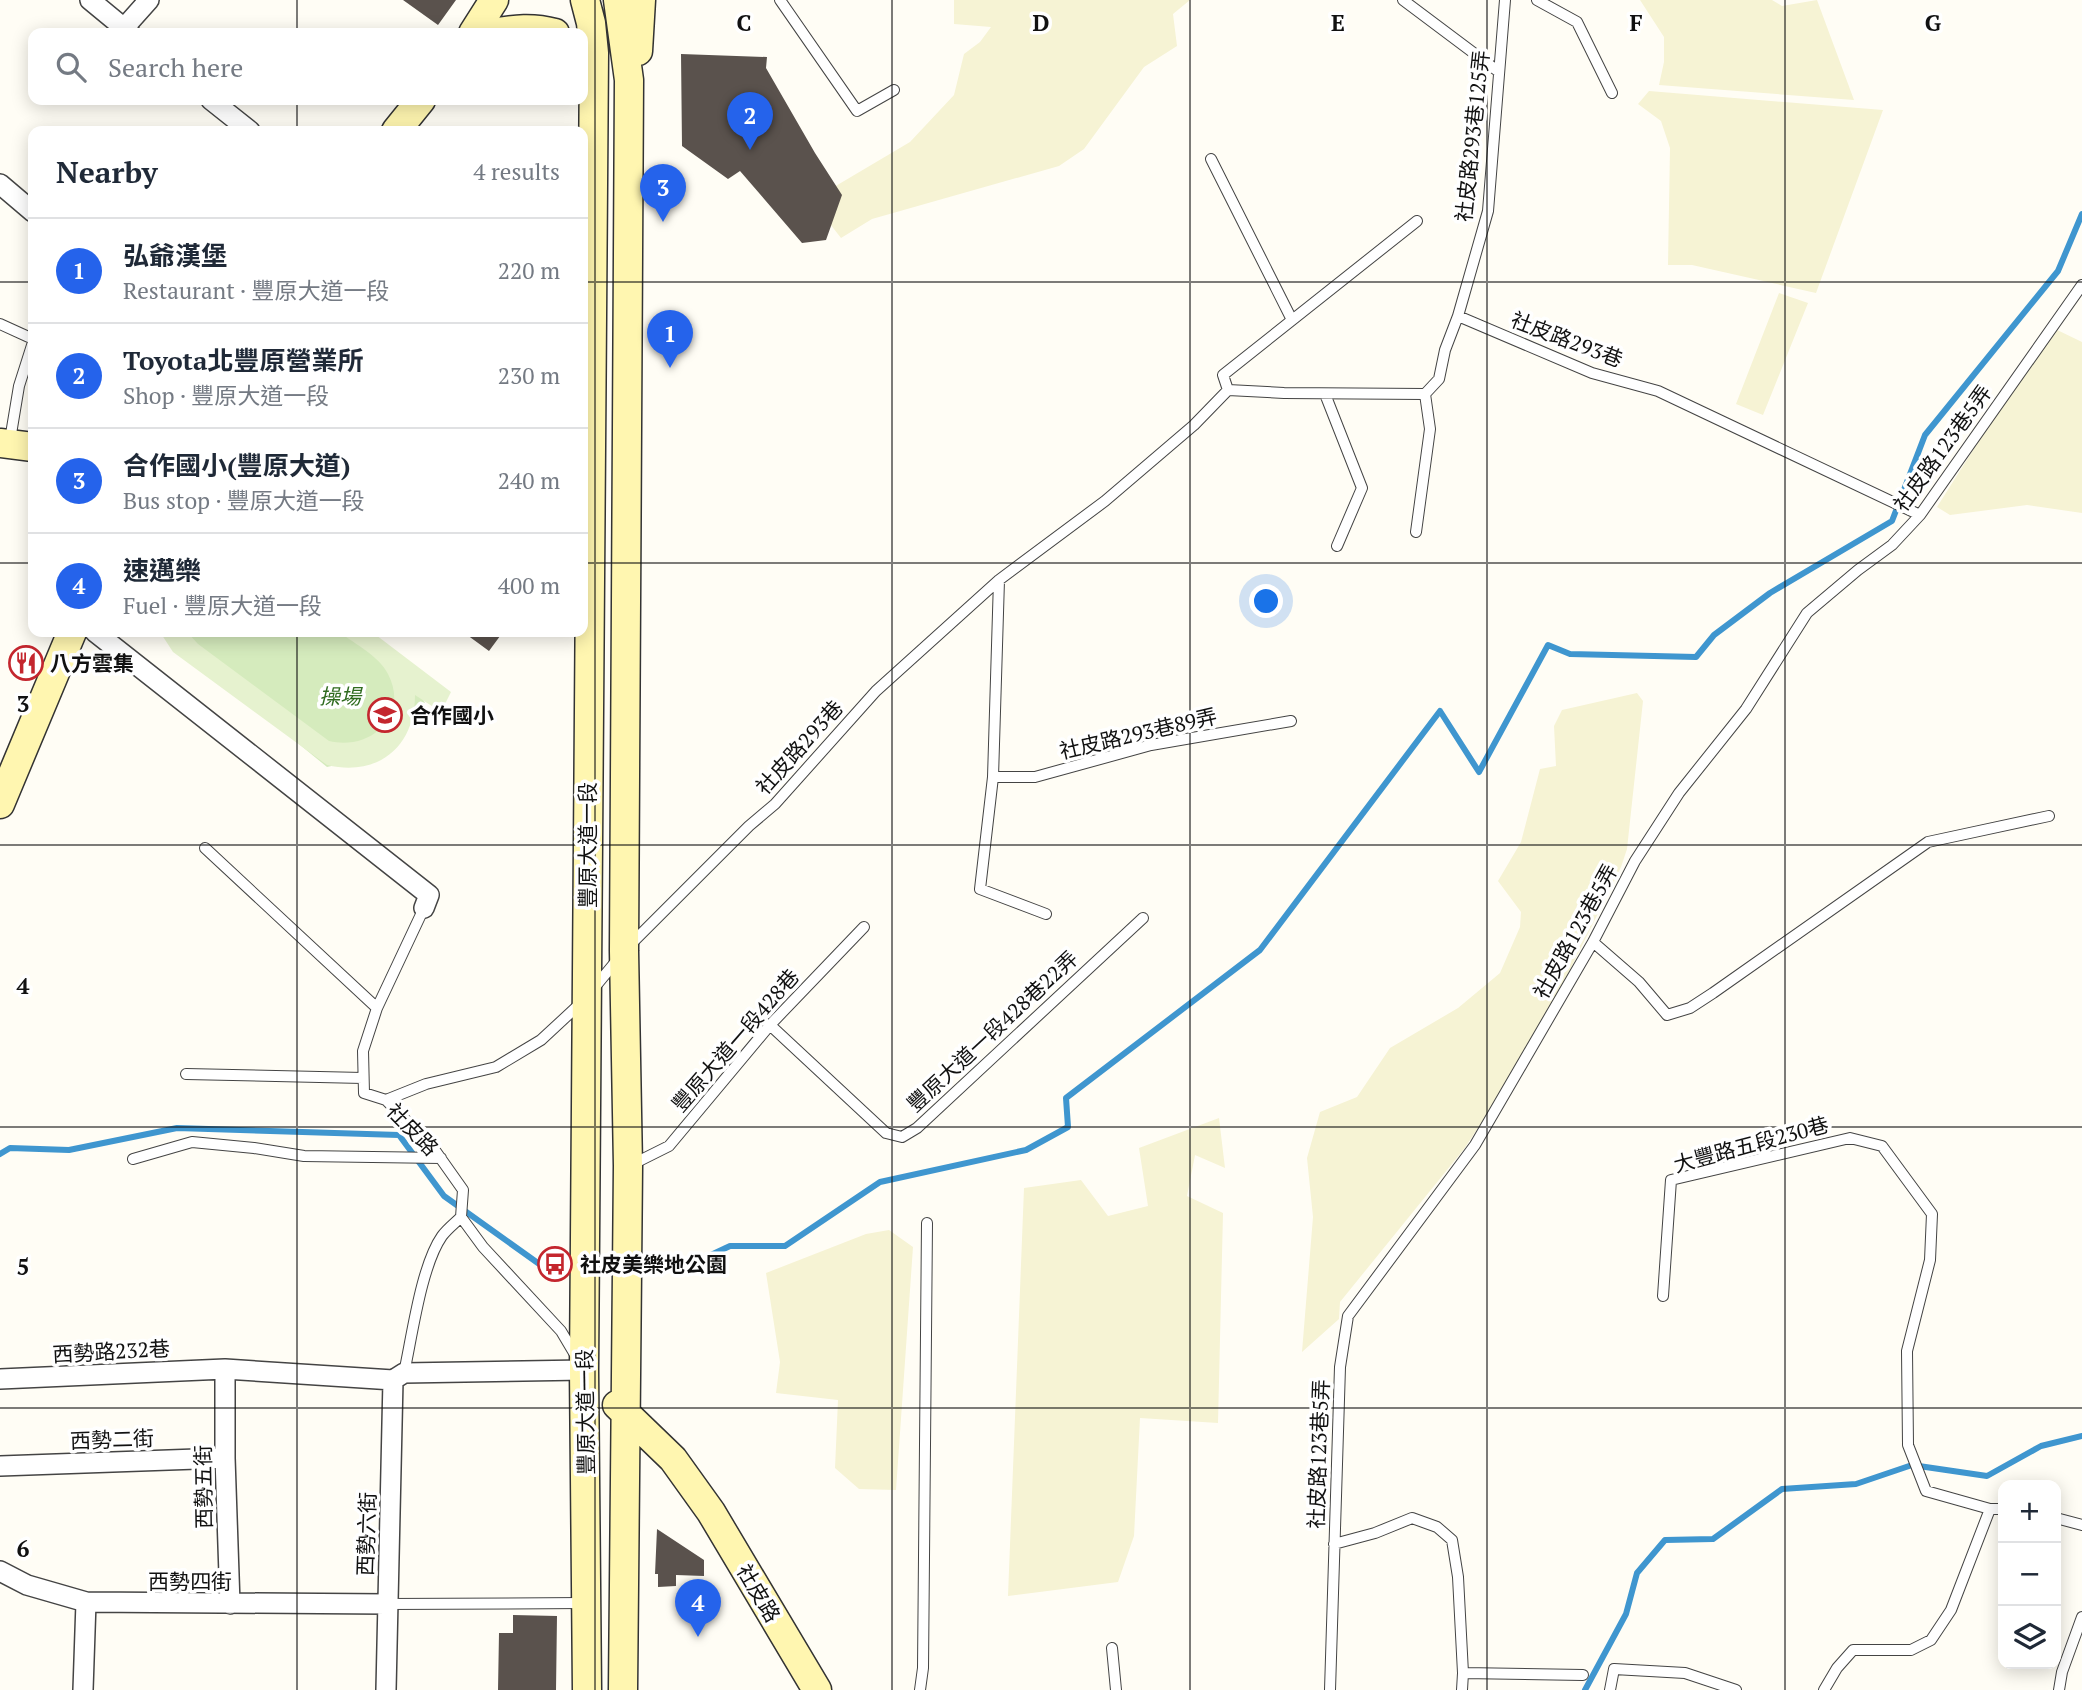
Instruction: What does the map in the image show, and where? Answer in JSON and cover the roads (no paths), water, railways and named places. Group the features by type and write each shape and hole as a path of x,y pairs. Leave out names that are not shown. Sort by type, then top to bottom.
{"street":[{"path":"90,0 123,28"},
{"path":"129,28 149,0"},
{"path":"476,28 494,0"},
{"name":"豐原大道一段","path":"585,0 591,23 588,50"},
{"name":"豐原大道一段","path":"618,0 629,80 624,951 628,1166 623,1690"},
{"path":"629,80 638,49 641,0"},
{"path":"217,105 244,126"},
{"path":"400,126 417,105"},
{"name":"豐原大道一段","path":"588,105 588,126"},
{"path":"0,184 28,208"},
{"path":"0,804 70,637"},
{"path":"101,637 429,895 424,908"},
{"name":"豐原大道一段","path":"587,637 584,1370 587,1690"},
{"name":"西勢路232巷","path":"0,1379 225,1369 399,1377 584,1370"},
{"name":"西勢五街","path":"225,1369 230,1604"},
{"name":"社皮路","path":"584,1370 673,1459 711,1512 817,1690"},
{"name":"西勢六街","path":"386,1690 387,1604 399,1377"},
{"name":"西勢二街","path":"0,1465 225,1458"},
{"name":"西勢四街","path":"0,1571 27,1585 86,1602 387,1604"},
{"path":"83,1690 86,1602"}],"lane":[{"path":"779,0 857,111 894,90"},
{"path":"1402,0 1499,72"},
{"name":"社皮路293巷125弄","path":"1458,316 1488,211 1505,0"},
{"path":"1537,0 1577,22 1612,93"},
{"path":"1211,159 1292,320"},
{"name":"社皮路293巷","path":"386,1100 426,1084 496,1067 541,1040 586,998 624,951 749,826 775,804 876,691 999,580 1105,501 1194,425 1228,390 1223,375 1417,221"},
{"name":"社皮路123巷5弄","path":"1330,1690 1340,1367 1348,1316 1475,1145 1593,942 1635,861 1679,793 1746,709 1807,612 1892,545 1920,515 2082,285"},
{"path":"1228,390 1425,394 1440,379 1445,349 1458,316"},
{"name":"社皮路293巷","path":"1458,316 1591,373 1658,391 1920,515"},
{"path":"0,324 28,338"},
{"path":"14,444 19,386 28,357"},
{"path":"1325,394 1362,488 1337,546"},
{"path":"1416,532 1430,429 1425,394"},
{"path":"999,580 993,777 980,889 1046,914"},
{"name":"社皮路293巷89弄","path":"993,777 1035,777 1151,745 1291,721"},
{"path":"1593,942 1639,982 1667,1015 1690,1007 1713,993 1928,842 2049,816"},
{"path":"205,848 377,1009"},
{"path":"186,1074 363,1078 363,1051 377,1009 424,908"},
{"name":"豐原大道一段428巷22弄","path":"770,1025 886,1133 902,1137 917,1128 1143,918"},
{"name":"豐原大道一段428巷","path":"628,1166 668,1146 770,1025 864,927"},
{"name":"社皮路","path":"363,1078 364,1093 386,1100 441,1158 463,1190 461,1217 483,1247 561,1331 584,1370"},
{"name":"大豐路五段230巷","path":"1663,1296 1671,1180 1850,1138 1882,1146 1932,1214 1930,1261 1907,1350 1908,1444 1926,1491 1998,1509"},
{"path":"133,1159 191,1142 304,1156 441,1158"},
{"path":"399,1377 431,1260 442,1236 461,1217"},
{"path":"920,1690 923,1668 928,1223"},
{"path":"1824,1690 1837,1668 1853,1650 1910,1650 1931,1640 1951,1610 1990,1509"},
{"path":"1334,1544 1375,1533 1412,1518 1437,1527 1452,1540 1458,1577 1462,1690"},
{"path":"2061,1519 2082,1525"},
{"path":"387,1604 588,1603"},
{"path":"2059,1690 2062,1672 2082,1617"},
{"path":"1112,1648 1116,1690"},
{"path":"1610,1690 1614,1669 1685,1673 1736,1690"},
{"path":"1463,1673 1583,1675"}],"waterway":[{"path":"633,1269 683,1268 730,1246 785,1246 880,1182 1026,1150 1068,1127 1066,1098 1260,950 1440,711 1479,772 1548,645 1570,654 1696,657 1714,635 1770,593 1892,521 1925,435 2058,271 2082,214"},
{"path":"0,1154 10,1148 69,1150 177,1128 399,1135 444,1196 549,1271 577,1270"},
{"path":"591,1270 619,1269"},
{"path":"1585,1690 1626,1614 1637,1573 1665,1540 1713,1539 1782,1489 1856,1484 1912,1465 1987,1476 2041,1446 2082,1436"}],"place":[{"name":"Toyota北豐原營業所","path":"750,150"},
{"name":"合作國小(豐原大道)","path":"663,222"},
{"name":"弘爺漢堡","path":"670,368"},
{"name":"八方雲集","path":"26,663"},
{"name":"合作國小","path":"385,715"},
{"name":"社皮美樂地公園","path":"555,1264"},
{"name":"速邁樂","path":"698,1637"}],"park label":[{"name":"操場","path":"340,696"}]}
